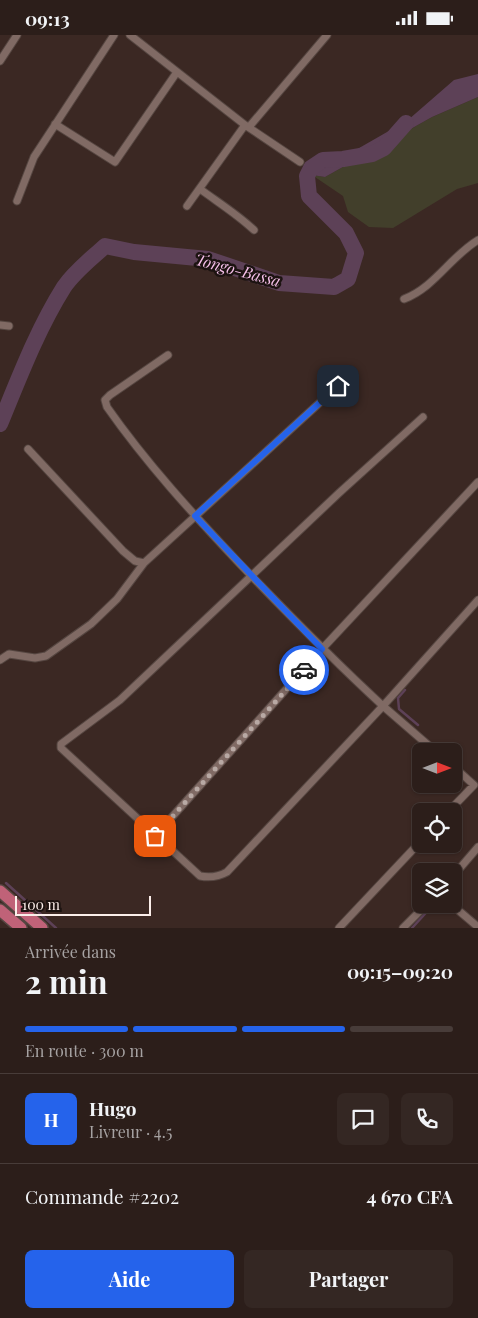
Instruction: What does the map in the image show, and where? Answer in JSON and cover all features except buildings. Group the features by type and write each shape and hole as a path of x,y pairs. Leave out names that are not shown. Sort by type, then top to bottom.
{"main road":[{"path":"0,891 42,928"},
{"path":"0,910 21,928"}],"street":[{"path":"0,61 18,35"},
{"path":"17,201 34,157 114,35"},
{"path":"187,206 247,126 327,35"},
{"path":"132,36 247,126 300,162"},
{"path":"55,124 115,162 177,72"},
{"path":"200,189 231,209 254,229"},
{"path":"404,299 421,293 466,248 478,240"},
{"path":"0,325 9,326"},
{"path":"168,355 105,400 107,407 138,451 251,576 322,649 426,743"},
{"path":"0,660 9,654 34,658 46,656 91,623 117,599 144,563 338,386"},
{"path":"423,417 120,700 62,744 61,748 200,876 221,876 234,865 383,706 478,600"},
{"path":"28,449 123,551 135,561 144,563"},
{"path":"155,836 322,649 478,482"},
{"path":"458,803 476,786 462,774"},
{"path":"462,866 478,847"},
{"path":"339,928 412,851"},
{"path":"403,928 418,913"},
{"path":"462,913 478,927"}],"shaded area":[{"path":"478,74 478,97 432,117 325,177 312,175 408,120 454,80"},
{"path":"478,97 478,183 457,189 393,228 369,227 348,212 343,196 312,175 325,177 432,117"}],"waterway":[{"name":"Tongo-Bassa","path":"0,424 29,354 54,303 73,276 105,246 134,252 208,259 279,283 334,287 348,279 356,253 346,233 309,196 307,176 311,168 323,160 372,154 384,148 406,123"},
{"path":"405,690 398,698 399,709 418,725"},
{"path":"6,883 56,928"},
{"path":"412,928 426,913"}],"way so far":[{"path":"155,836 304,670"}],"route":[{"path":"304,670 322,649 195,516 338,386"}]}
